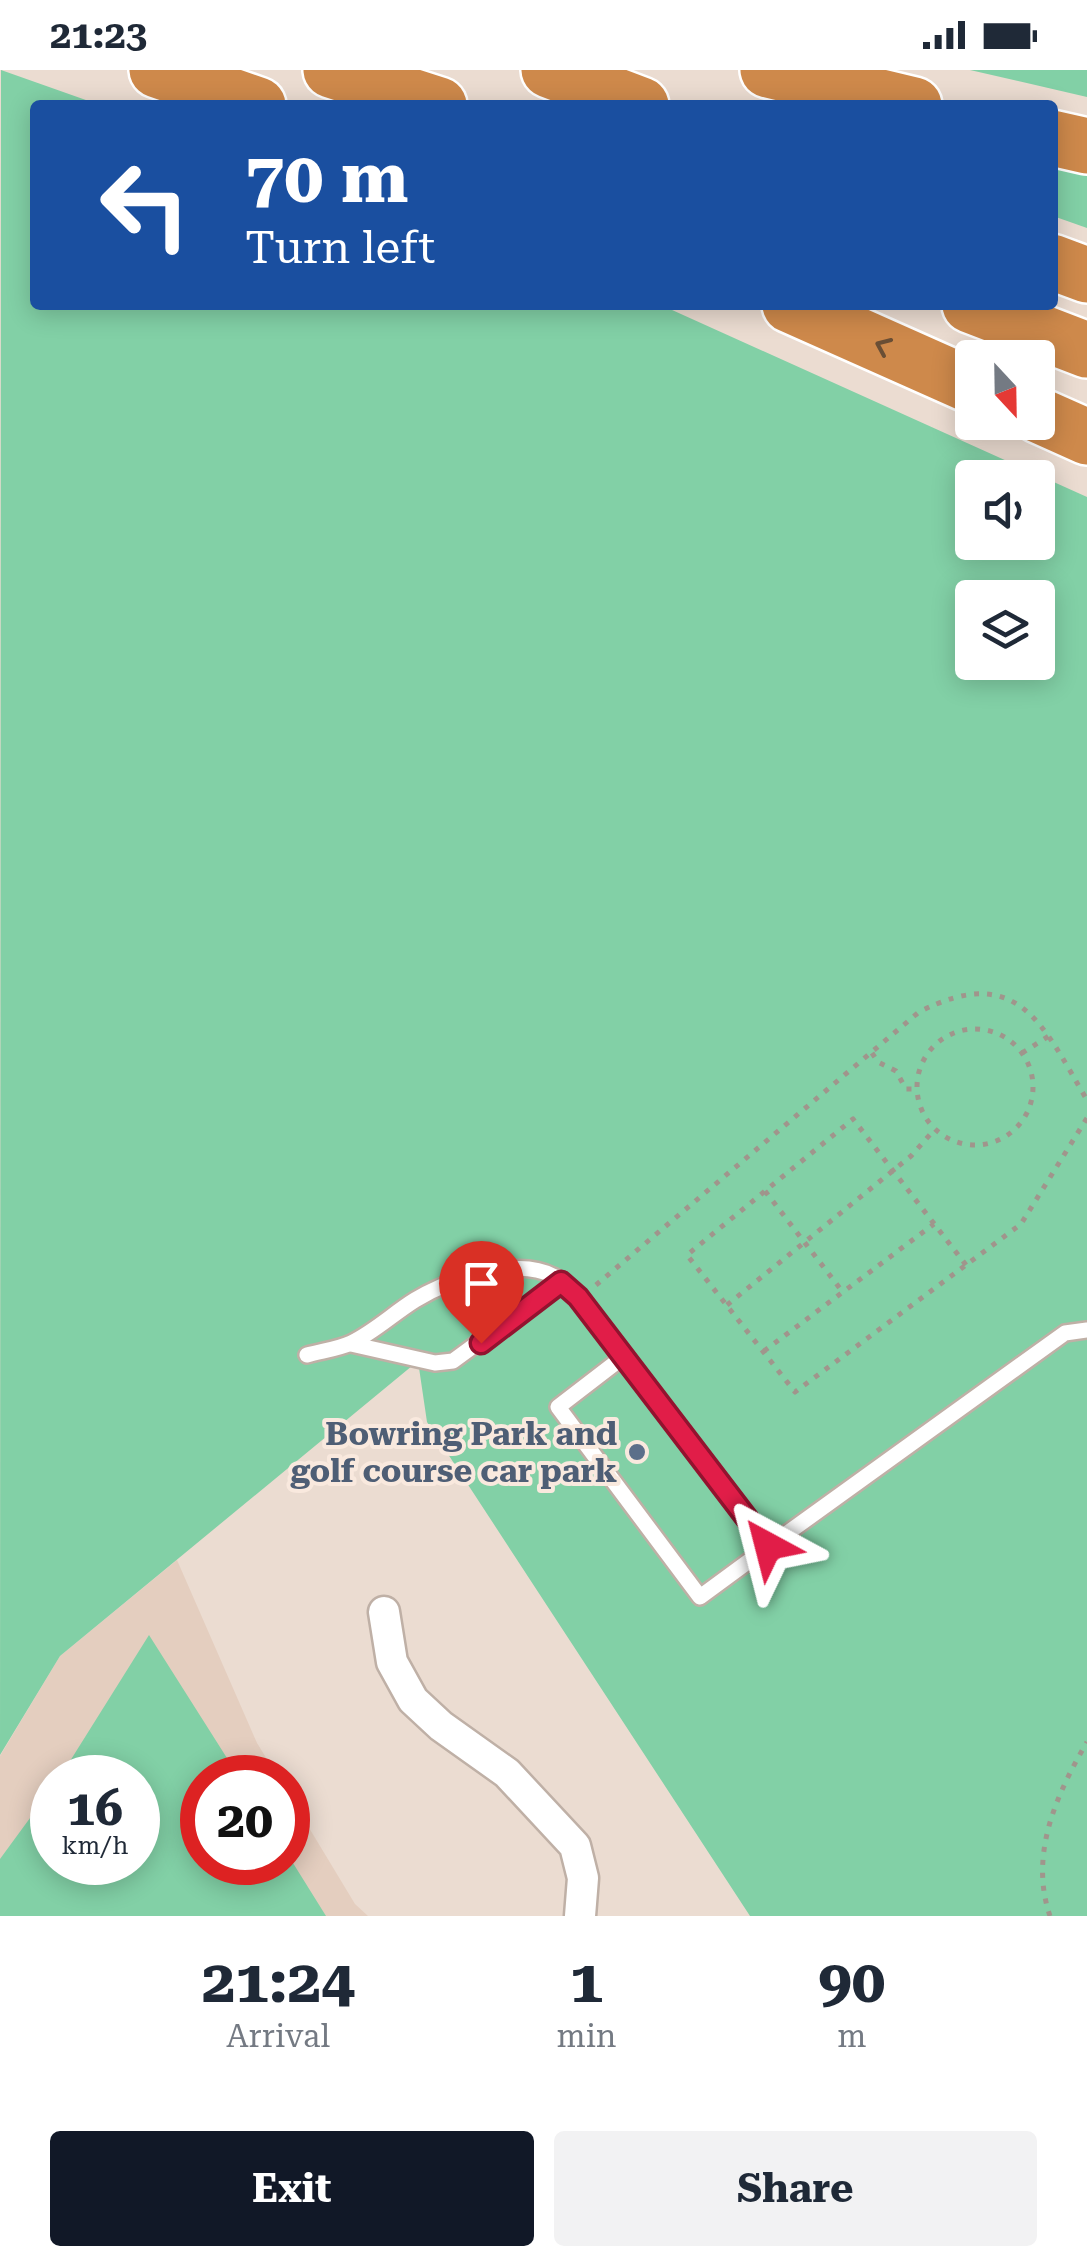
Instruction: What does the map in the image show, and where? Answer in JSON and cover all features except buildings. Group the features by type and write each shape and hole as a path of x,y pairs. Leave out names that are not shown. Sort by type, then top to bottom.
{"highway":[{"path":"157,70 244,100"},
{"path":"331,70 424,100"},
{"path":"549,70 628,100"},
{"path":"768,70 893,100"},
{"path":"1058,139 1087,146"},
{"path":"1058,264 1087,275"},
{"path":"801,310 955,378"},
{"path":"983,310 1087,350"},
{"path":"1055,422 1087,436"}],"street":[{"path":"384,1612 392,1662 413,1700 441,1726 507,1773 575,1846 583,1878 580,1916"}],"lane":[{"path":"307,1354 350,1344 419,1298 479,1274 514,1267 538,1270 578,1297 768,1546"},
{"path":"350,1344 435,1363 452,1361 561,1282"},
{"path":"623,1356 558,1407 700,1597 1065,1333 1087,1330"}],"path":[{"path":"578,1297 607,1278 920,1012 944,1000 984,994 1030,1010 1087,1100"},
{"path":"967,1029 1003,1036 1029,1063 1034,1082 1032,1103 1023,1121 1009,1135 991,1144 971,1146 934,1130 924,1114 918,1089 923,1061 934,1046 967,1029"},
{"path":"1022,1053 1049,1036"},
{"path":"872,1053 878,1062 896,1071 906,1089 918,1089"},
{"path":"966,1265 853,1119 687,1254 796,1392 1021,1224 1087,1118"},
{"path":"727,1305 893,1172 934,1130"},
{"path":"765,1190 843,1292"},
{"path":"763,1351 934,1224"},
{"path":"1050,1916 1043,1896 1046,1828 1066,1779 1087,1742"}],"shaded area":[{"path":"177,1560 264,1755 180,1755 180,1885 310,1885 310,1829 355,1904 368,1916 0,1916 0,1756 60,1656"}],"green space":[{"path":"1,70 86,100 30,100 30,310 672,310 1005,460 955,460 955,560 1055,560 1055,483 1087,497 1087,1916 750,1916 427,1422 418,1361 60,1656 0,1755"},
{"path":"970,70 1087,70 1087,97"},
{"path":"1058,166 1087,173 1087,228 1058,218"},
{"path":"149,1635 225,1755 180,1755 180,1885 307,1885 326,1916 0,1916 0,1859 30,1818 30,1885 160,1885 160,1755 74,1755"}],"place":[{"name":"Bowring Park and golf course car park","path":"637,1452"}],"route":[{"path":"481,1343 561,1282 578,1297 768,1546"}]}
